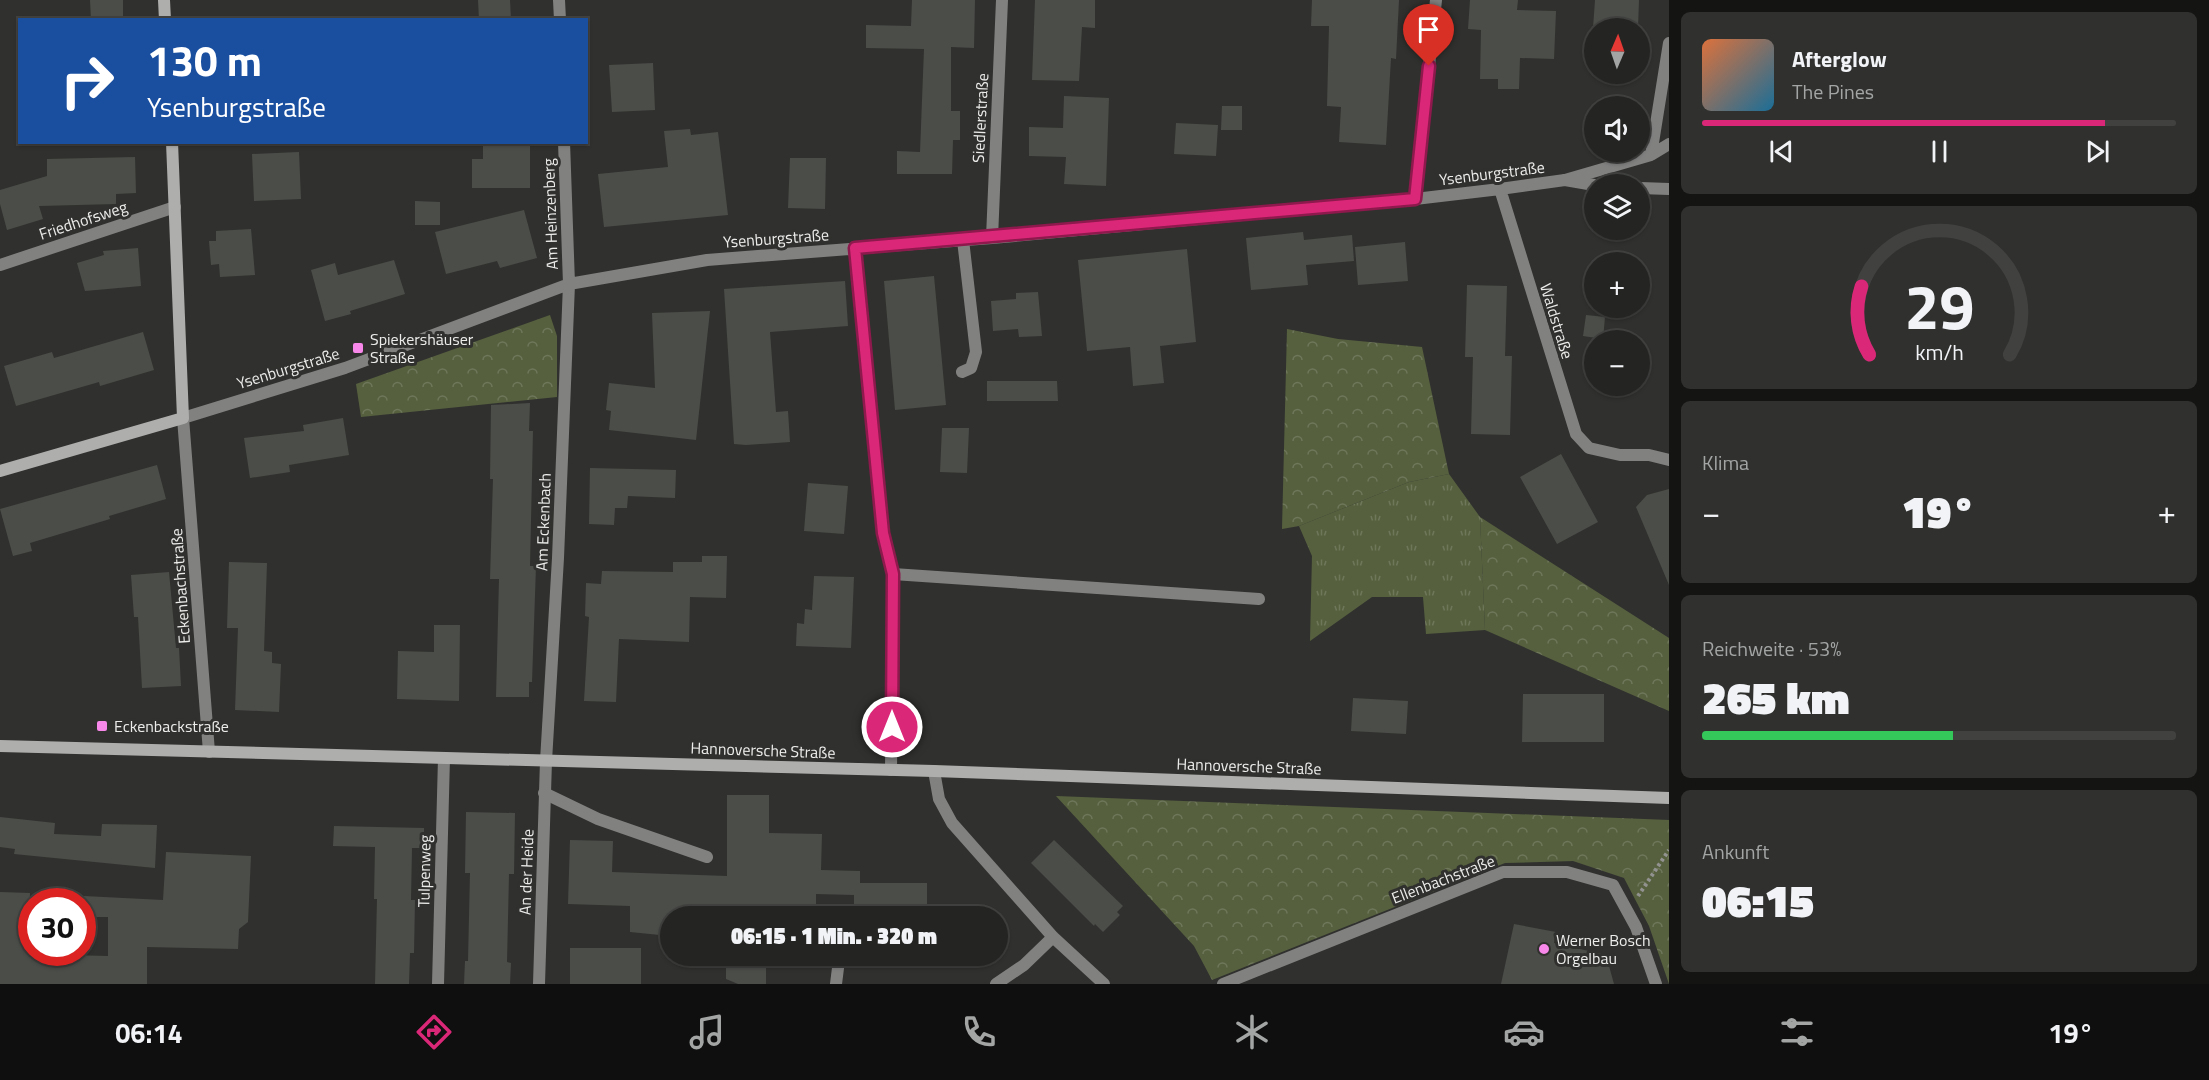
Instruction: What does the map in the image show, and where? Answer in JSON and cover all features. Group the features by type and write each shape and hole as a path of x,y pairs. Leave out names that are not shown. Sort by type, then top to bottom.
{"main road":[{"path":"164,0 165,18"},
{"path":"172,144 183,418"},
{"name":"Ysenburgstraße","path":"0,471 183,418"},
{"name":"Hannoversche Straße","path":"0,746 934,771 1669,798"}],"street":[{"path":"559,0 560,18"},
{"name":"Siedlerstraße","path":"992,237 1002,0"},
{"path":"1415,199 1436,0"},
{"path":"1651,155 1669,43"},
{"name":"Am Heinzenberg","path":"564,144 569,284"},
{"name":"Ysenburgstraße","path":"183,418 345,368 569,284 707,260 963,240 1415,199 1500,189 1565,180 1651,155 1669,144"},
{"path":"1565,180 1584,183"},
{"path":"1650,188 1669,189"},
{"name":"Waldstraße","path":"1500,189 1576,434 1589,448 1620,455 1648,455 1669,460"},
{"name":"Friedhofsweg","path":"0,265 175,207"},
{"path":"962,372 971,368 976,352 963,240"},
{"path":"855,248 883,533 893,574 891,770"},
{"name":"Am Eckenbach","path":"546,761 558,558 569,284"},
{"name":"Eckenbachstraße","path":"183,418 209,752"},
{"path":"893,574 1259,599"},
{"name":"Tulpenweg","path":"438,984 444,758"},
{"name":"An der Heide","path":"539,984 546,761"},
{"path":"934,771 939,799 952,823 1053,937 1104,984"},
{"path":"544,793 598,819 707,857"},
{"name":"Ellenbachstraße","path":"1223,984 1503,873 1567,872 1612,885 1636,927 1656,984"},
{"path":"996,984 1024,965 1053,937"},
{"path":"836,984 838,968"}],"path":[{"path":"1628,912 1669,850"}],"green space":[{"path":"550,315 557,336 557,397 361,417 356,384"},
{"path":"1287,329 1338,339 1422,347 1449,474 1409,482 1299,526 1282,529"},
{"path":"1449,474 1480,517 1485,630 1426,634 1423,597 1372,597 1310,641 1312,556 1299,526 1409,482"},
{"path":"1480,517 1669,638 1669,711 1485,630"},
{"path":"1056,796 1669,820 1669,984 1649,926 1624,878 1573,861 1505,863 1212,980 1194,946"}],"building":[{"path":"90,0 123,0 123,18 91,18"},
{"path":"478,0 510,0 511,18 479,18"},
{"path":"912,0 975,0 974,48 951,47 951,111 960,111 960,140 953,140 952,174 897,174 897,151 920,152 924,49 866,48 866,25 911,26"},
{"path":"1035,0 1095,0 1095,28 1082,27 1079,81 1032,80"},
{"path":"1312,0 1399,0 1396,59 1391,58 1386,145 1339,142 1341,107 1327,106 1329,26 1311,26"},
{"path":"1470,0 1518,0 1517,10 1556,11 1554,59 1520,58 1519,89 1498,89 1498,79 1480,79 1481,30 1468,29"},
{"path":"1595,0 1639,0 1638,18 1594,18"},
{"path":"653,63 655,110 612,112 609,65"},
{"path":"1064,96 1109,98 1106,186 1064,184 1066,157 1029,156 1029,127 1063,128"},
{"path":"1222,106 1242,106 1242,130 1221,130"},
{"path":"1176,123 1218,125 1216,156 1174,154"},
{"path":"690,129 691,135 718,132 728,215 604,227 598,174 668,167 664,131"},
{"path":"483,144 530,144 530,188 472,188 472,159 483,159"},
{"path":"299,152 301,199 254,201 252,154"},
{"path":"135,157 136,193 116,194 116,204 39,206 43,219 7,230 0,204 0,190 47,176 47,159"},
{"path":"790,158 826,158 825,209 788,208"},
{"path":"415,201 440,202 440,225 415,225"},
{"path":"524,210 537,258 500,268 497,261 446,274 435,232"},
{"path":"251,229 255,275 220,277 219,264 211,265 209,241 216,241 216,231"},
{"path":"1303,232 1304,240 1352,235 1354,261 1306,265 1308,285 1251,290 1246,238"},
{"path":"1405,242 1408,281 1358,285 1355,247"},
{"path":"138,248 141,286 85,291 77,263 104,255 103,251"},
{"path":"1187,249 1196,342 1160,346 1164,383 1133,386 1130,347 1087,351 1078,260"},
{"path":"394,260 405,294 325,321 311,270 335,263 338,275"},
{"path":"934,276 946,405 895,410 884,281"},
{"path":"845,281 848,326 770,332 776,412 788,411 790,442 734,444 724,289"},
{"path":"1467,285 1507,286 1505,356 1512,356 1510,435 1471,434 1473,357 1465,357"},
{"path":"1038,292 1042,336 1019,337 1018,329 993,331 991,301 1016,299 1016,293"},
{"path":"710,311 696,440 609,430 611,411 606,410 609,383 655,388 652,313"},
{"path":"1586,318 1605,318 1604,330 1584,330 1583,336"},
{"path":"143,332 154,370 100,386 99,382 16,406 4,366 52,352 54,358"},
{"path":"987,381 1057,381 1058,401 987,401"},
{"path":"530,403 529,431 533,431 530,566 536,566 532,682 529,682 529,697 496,697 499,579 490,579 493,479 490,479 491,405"},
{"path":"343,418 349,455 289,465 290,472 250,478 244,438 304,431 303,425"},
{"path":"942,428 969,428 967,473 940,472"},
{"path":"1561,454 1598,522 1557,544 1520,477"},
{"path":"157,465 166,499 30,543 32,551 13,556 0,509"},
{"path":"590,468 676,470 675,498 628,496 627,508 615,508 614,525 589,524"},
{"path":"808,483 848,486 844,534 804,531"},
{"path":"1669,489 1669,585 1636,507 1647,495"},
{"path":"702,556 727,556 726,598 690,597 689,642 619,639 616,702 584,701 589,617 585,616 586,583 601,584 602,571 673,572 673,562 702,562"},
{"path":"229,562 267,563 264,651 272,652 272,663 281,664 279,712 235,710 238,628 227,628"},
{"path":"169,572 176,648 179,648 181,686 142,688 138,617 134,617 131,575"},
{"path":"814,576 854,577 851,648 796,646 797,623 804,624 805,609 812,610"},
{"path":"434,625 460,625 459,701 397,699 398,651 434,652"},
{"path":"1523,694 1604,694 1604,742 1522,742"},
{"path":"1353,698 1408,701 1406,734 1351,731"},
{"path":"727,795 769,795 769,833 822,834 821,870 860,871 860,883 927,883 927,906 854,906 854,895 816,894 816,906 660,906 660,935 630,932 630,906 568,904 570,840 613,841 612,872 727,876"},
{"path":"466,812 515,813 514,874 509,874 507,962 511,963 510,984 464,984 465,961 468,961 470,873 465,873"},
{"path":"0,817 55,823 54,834 101,836 102,824 157,825 155,868 14,854 15,849 0,847"},
{"path":"334,826 424,828 424,848 412,848 411,900 415,900 414,953 410,953 409,984 375,984 377,899 374,899 375,847 333,846"},
{"path":"1054,840 1123,906 1117,912 1120,915 1103,932 1095,924 1094,926 1031,863"},
{"path":"166,852 251,856 248,922 239,929 238,949 147,947 147,984 0,984 0,892 18,893 18,966 96,966 96,956 108,956 108,917 96,917 96,897 163,900"},
{"name":"Werner Bosch Orgelbau","path":"1514,924 1556,932 1554,943 1606,955 1614,984 1501,984"},
{"path":"570,948 641,948 641,984 570,984"},
{"path":"726,966 766,966 766,984 738,984 726,979"}],"place":[{"name":"Spiekershäuser Straße","path":"358,348"},
{"name":"Eckenbackstraße","path":"102,726"},
{"name":"Werner Bosch Orgelbau","path":"1544,949"}],"route":[{"path":"892,727 893,574 883,533 855,248 1415,199 1429,66"}]}
